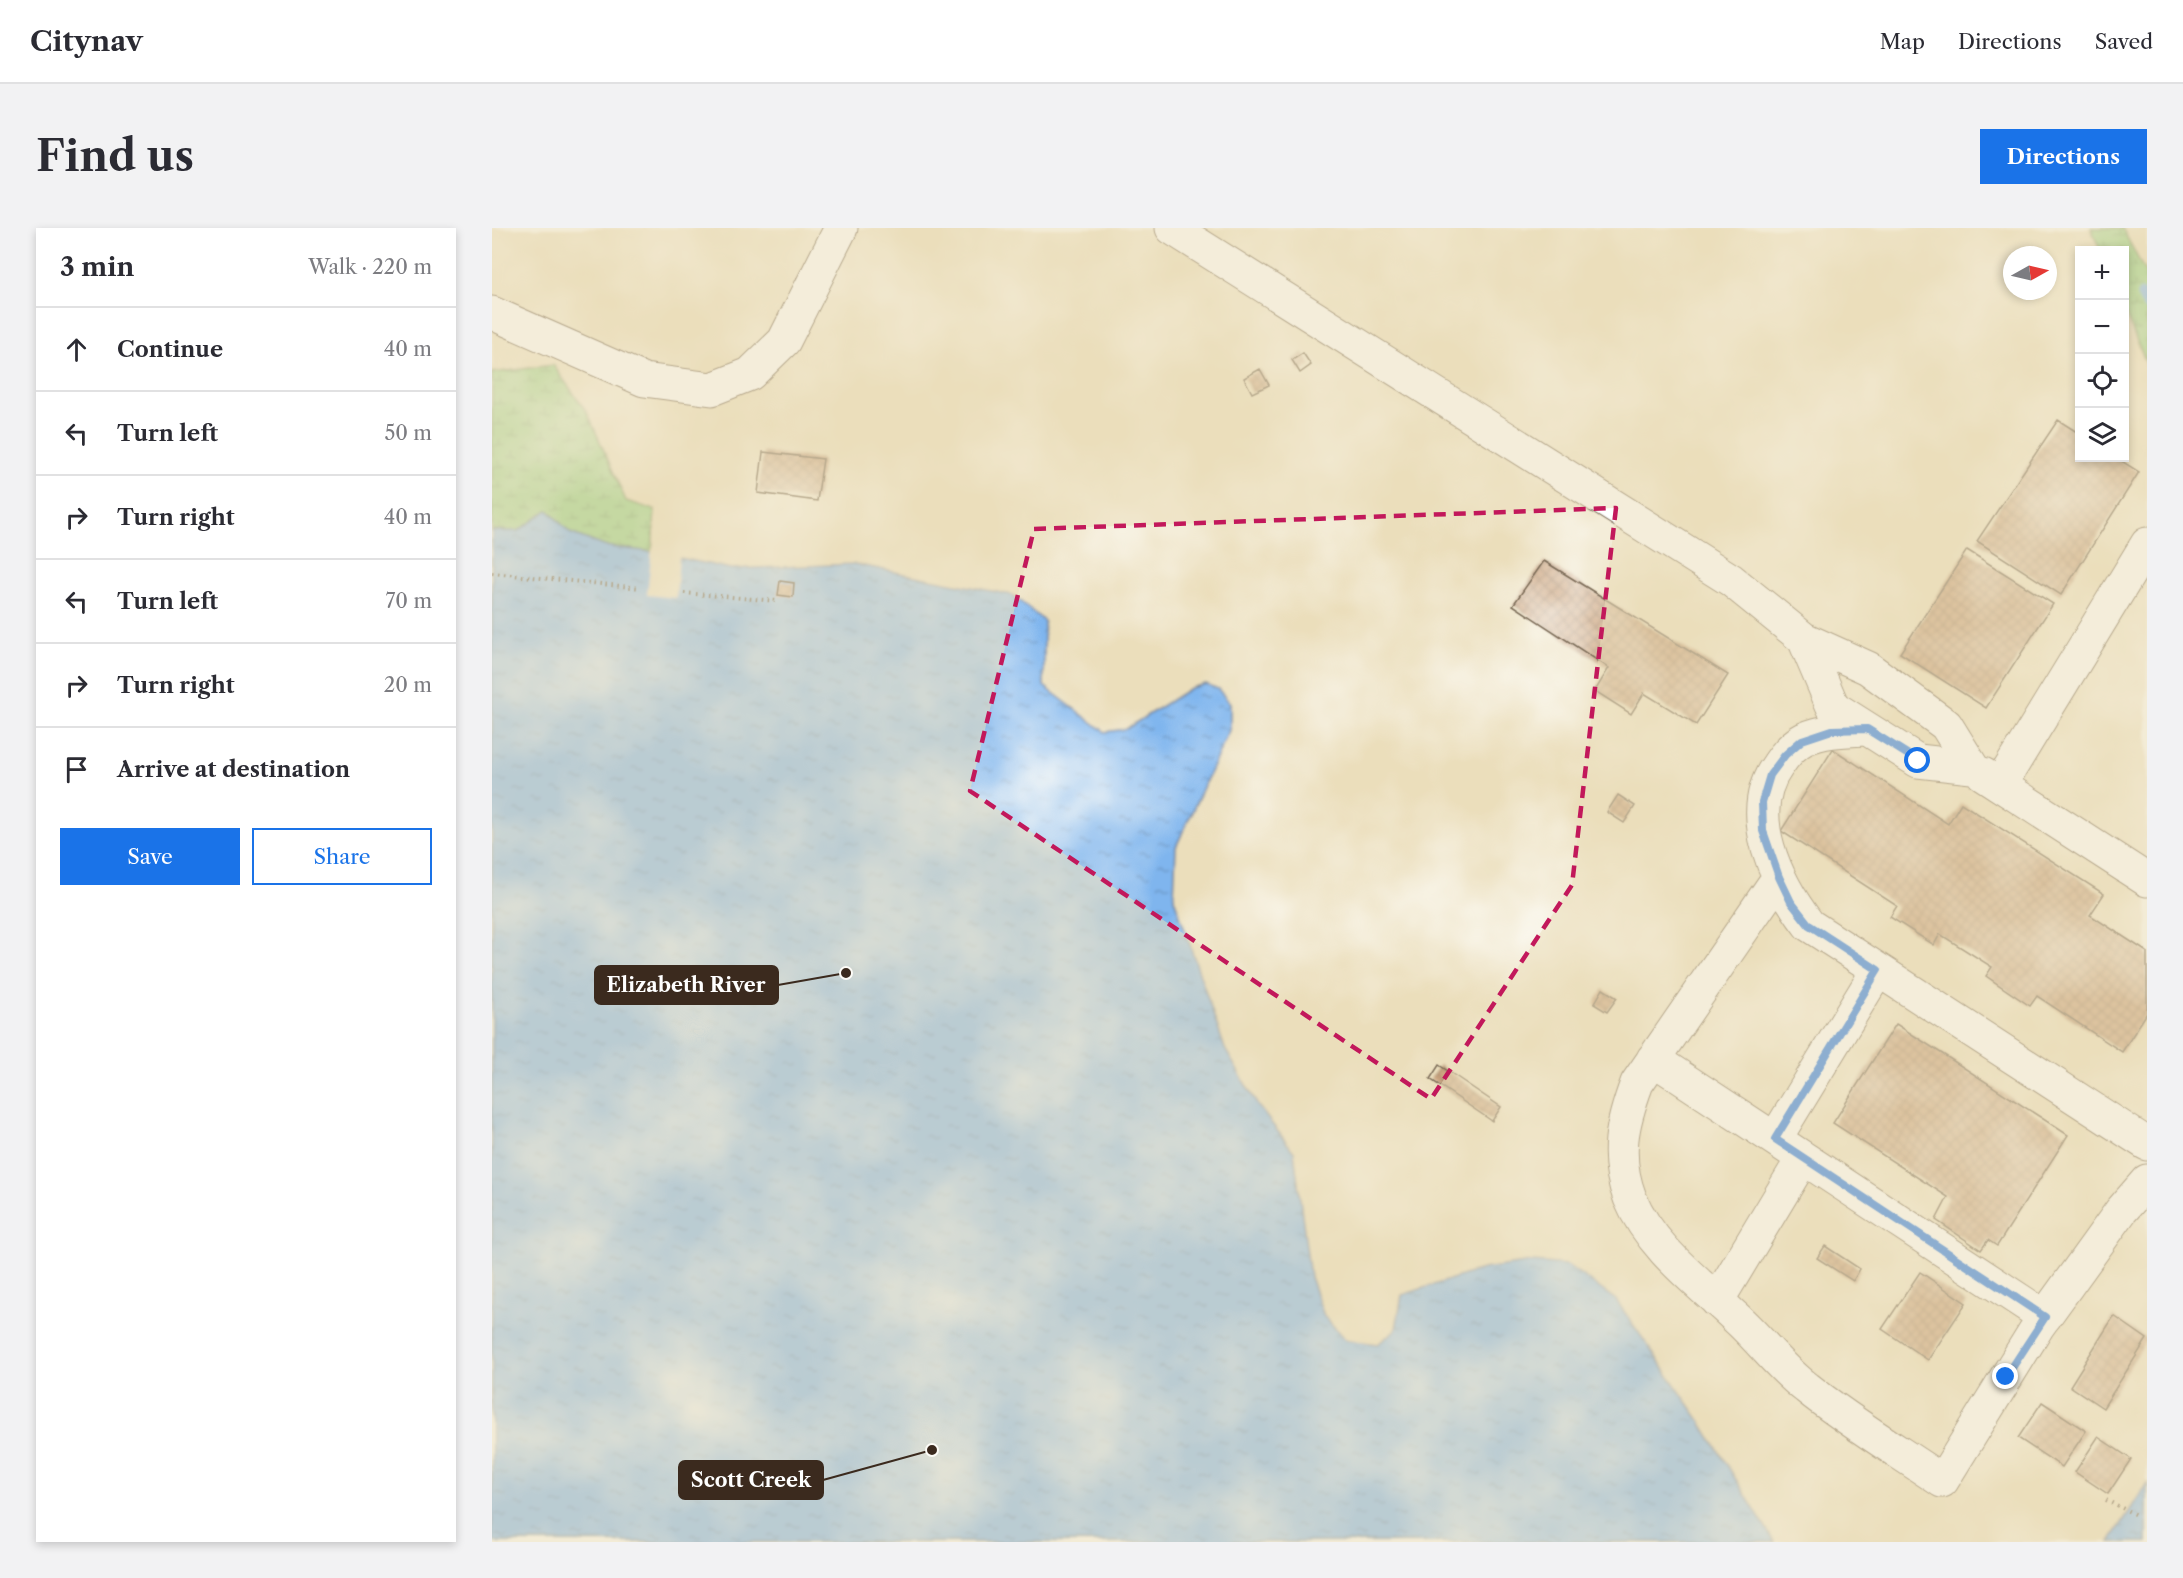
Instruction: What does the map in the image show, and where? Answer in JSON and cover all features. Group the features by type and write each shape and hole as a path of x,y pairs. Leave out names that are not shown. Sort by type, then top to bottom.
{"lane":[{"path":"492,313 644,380 712,389 750,374 784,341 841,228"},
{"path":"1172,228 1731,580 1804,639 1868,668 1946,725 1972,767 2147,880"},
{"path":"2000,785 2147,544"},
{"path":"1804,639 1833,707 1918,761 1972,767"},
{"path":"1867,729 1832,730 1802,740 1785,755 1770,775 1762,802 1763,831 1779,877 1791,902 1809,925 2147,1144"},
{"path":"1779,877 1637,1083 1626,1111 1621,1134 1622,1164 1629,1196 1640,1220 1663,1248 1805,1387 1942,1481 2045,1317 2121,1211 2147,1181"},
{"path":"1775,1139 1878,970"},
{"path":"1653,1059 2045,1317"},
{"path":"1717,1301 1803,1158"}],"path":[{"path":"492,573 641,588"},
{"path":"684,593 777,601"},
{"path":"2106,1500 2136,1515"}],"highlighted area":[{"path":"1616,508 1572,885 1431,1099 970,791 1034,529"}],"green space":[{"path":"2091,228 2122,228 2147,276 2147,365 2129,322 2129,246 2098,246"},
{"path":"553,365 587,412 626,501 655,510 652,552 604,546 570,533 548,510 518,531 492,531 492,373"}],"water":[{"path":"548,510 570,533 604,546 652,552 731,569 854,564 1012,595 1044,621 1044,686 1105,732 1126,729 1190,688 1206,684 1218,689 1230,703 1230,728 1176,847 1174,898 1225,1049 1258,1106 1294,1152 1310,1277 1324,1316 1346,1340 1378,1344 1396,1329 1402,1295 1483,1269 1532,1262 1567,1265 1616,1300 1701,1422 1774,1542 492,1542 492,531 518,531"},
{"path":"2147,1483 2147,1542 2110,1542"}],"pier":[{"path":"652,549 679,555 676,598 647,595"}],"building":[{"path":"1303,353 1311,365 1300,373 1292,360"},
{"path":"1260,369 1269,385 1252,393 1244,378"},
{"path":"2058,420 2075,431 2075,462 2123,462 2139,472 2061,595 1977,541"},
{"path":"763,452 823,459 817,501 758,493"},
{"path":"1967,550 2053,604 1986,708 1900,653"},
{"path":"1544,561 1728,675 1696,725 1644,693 1631,714 1595,691 1609,668 1513,605"},
{"path":"780,581 794,583 793,597 778,595"},
{"path":"1833,749 1948,824 1961,803 2104,894 2090,915 2147,952 2147,1013 2122,1052 2037,996 2030,1006 1986,976 1992,967 1940,934 1934,945 1890,917 1897,906 1781,831"},
{"path":"1618,795 1635,806 1624,823 1607,812"},
{"path":"1603,989 1617,998 1607,1012 1594,1004"},
{"path":"1896,1024 2068,1135 1997,1246 1988,1240 1981,1250 1936,1220 1948,1197 1833,1123"},
{"path":"1439,1065 1501,1107 1492,1121 1430,1079"},
{"path":"1825,1246 1860,1269 1853,1281 1817,1258"},
{"path":"1920,1272 1966,1303 1928,1360 1882,1329"},
{"path":"2114,1316 2147,1339 2103,1408 2070,1386"},
{"path":"2042,1402 2086,1431 2062,1467 2018,1438"},
{"path":"2098,1437 2131,1459 2108,1494 2075,1472"}],"waterway":[{"path":"2141,295 2147,306"}],"place":[{"name":"Elizabeth River","path":"846,973"},
{"name":"Scott Creek","path":"932,1450"}],"route":[{"path":"1918,761 1867,729 1832,730 1802,740 1785,755 1770,775 1762,802 1763,831 1779,877 1791,902 1809,925 1878,970 1775,1139 2045,1317 2006,1377"}]}
